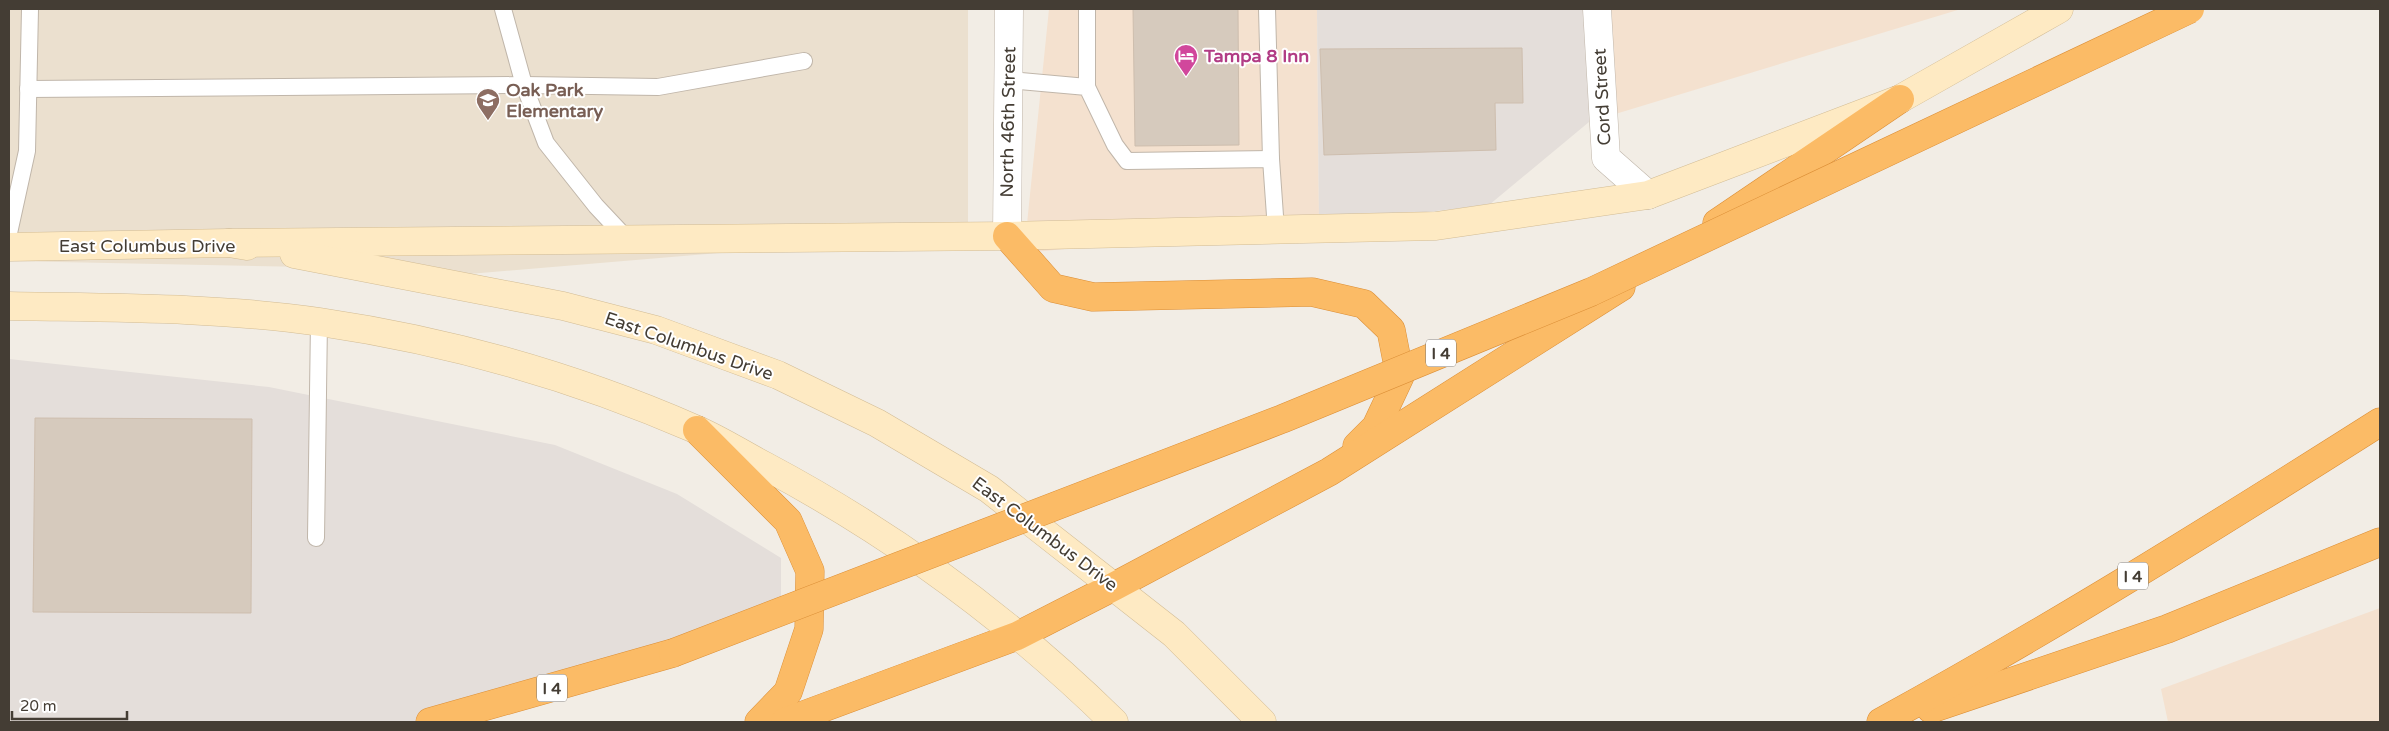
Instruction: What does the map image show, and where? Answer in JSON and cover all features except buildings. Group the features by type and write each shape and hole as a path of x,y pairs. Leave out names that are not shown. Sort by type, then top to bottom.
{"highway":[{"name":"I 4","path":"430,722 673,653 1282,419 1591,292 2190,9"},
{"path":"785,722 1017,636 1329,472 1658,264 1900,99"},
{"path":"1007,236 1053,288 1093,297 1312,292 1364,304 1391,330 1400,376 1376,427 1329,472"},
{"name":"I 4","path":"1880,722 1966,675 2219,524 2380,422"},
{"path":"697,430 788,521 810,571 809,629 788,692 759,722"},
{"path":"1892,722 2167,629 2380,542"}],"main road":[{"path":"229,243 1007,236 1436,226 1648,195 1900,99 2059,9"},
{"name":"East Columbus Drive","path":"9,247 229,243 562,306 656,330 778,375 876,423 989,489 1174,634 1262,722"},
{"path":"9,306 200,310 319,322 426,341 549,372 697,430 824,498 927,564 1017,636 1114,722"}],"street":[{"name":"North 46th Street","path":"1007,236 1010,9"},
{"name":"Cord Street","path":"1597,9 1606,158 1648,195"}],"lane":[{"path":"9,234 27,151 30,9"},
{"path":"503,9 524,85 546,143 596,206 627,239"},
{"path":"1088,9 1087,87 1115,145 1127,160 1271,159"},
{"path":"1267,9 1271,159 1276,230"},
{"path":"28,89 524,85 658,87 804,61"},
{"path":"1009,80 1087,87"},
{"path":"316,538 319,322"}],"shaded area":[{"name":"Oak Park Elementary","path":"9,9 968,9 968,232 422,278 360,268 9,261"},
{"path":"1049,9 1317,9 1319,224 1024,253"},
{"path":"1317,9 1587,9 1589,122 1489,205 1319,224"},
{"path":"1595,9 1961,9 1589,122"},
{"path":"9,359 269,387 555,445 677,494 781,558 781,606 429,722 9,722"},
{"path":"2380,608 2380,722 2168,722 2161,689"}],"place":[{"name":"Tampa 8 Inn","path":"1186,77"},
{"name":"Oak Park Elementary","path":"488,121"}]}
